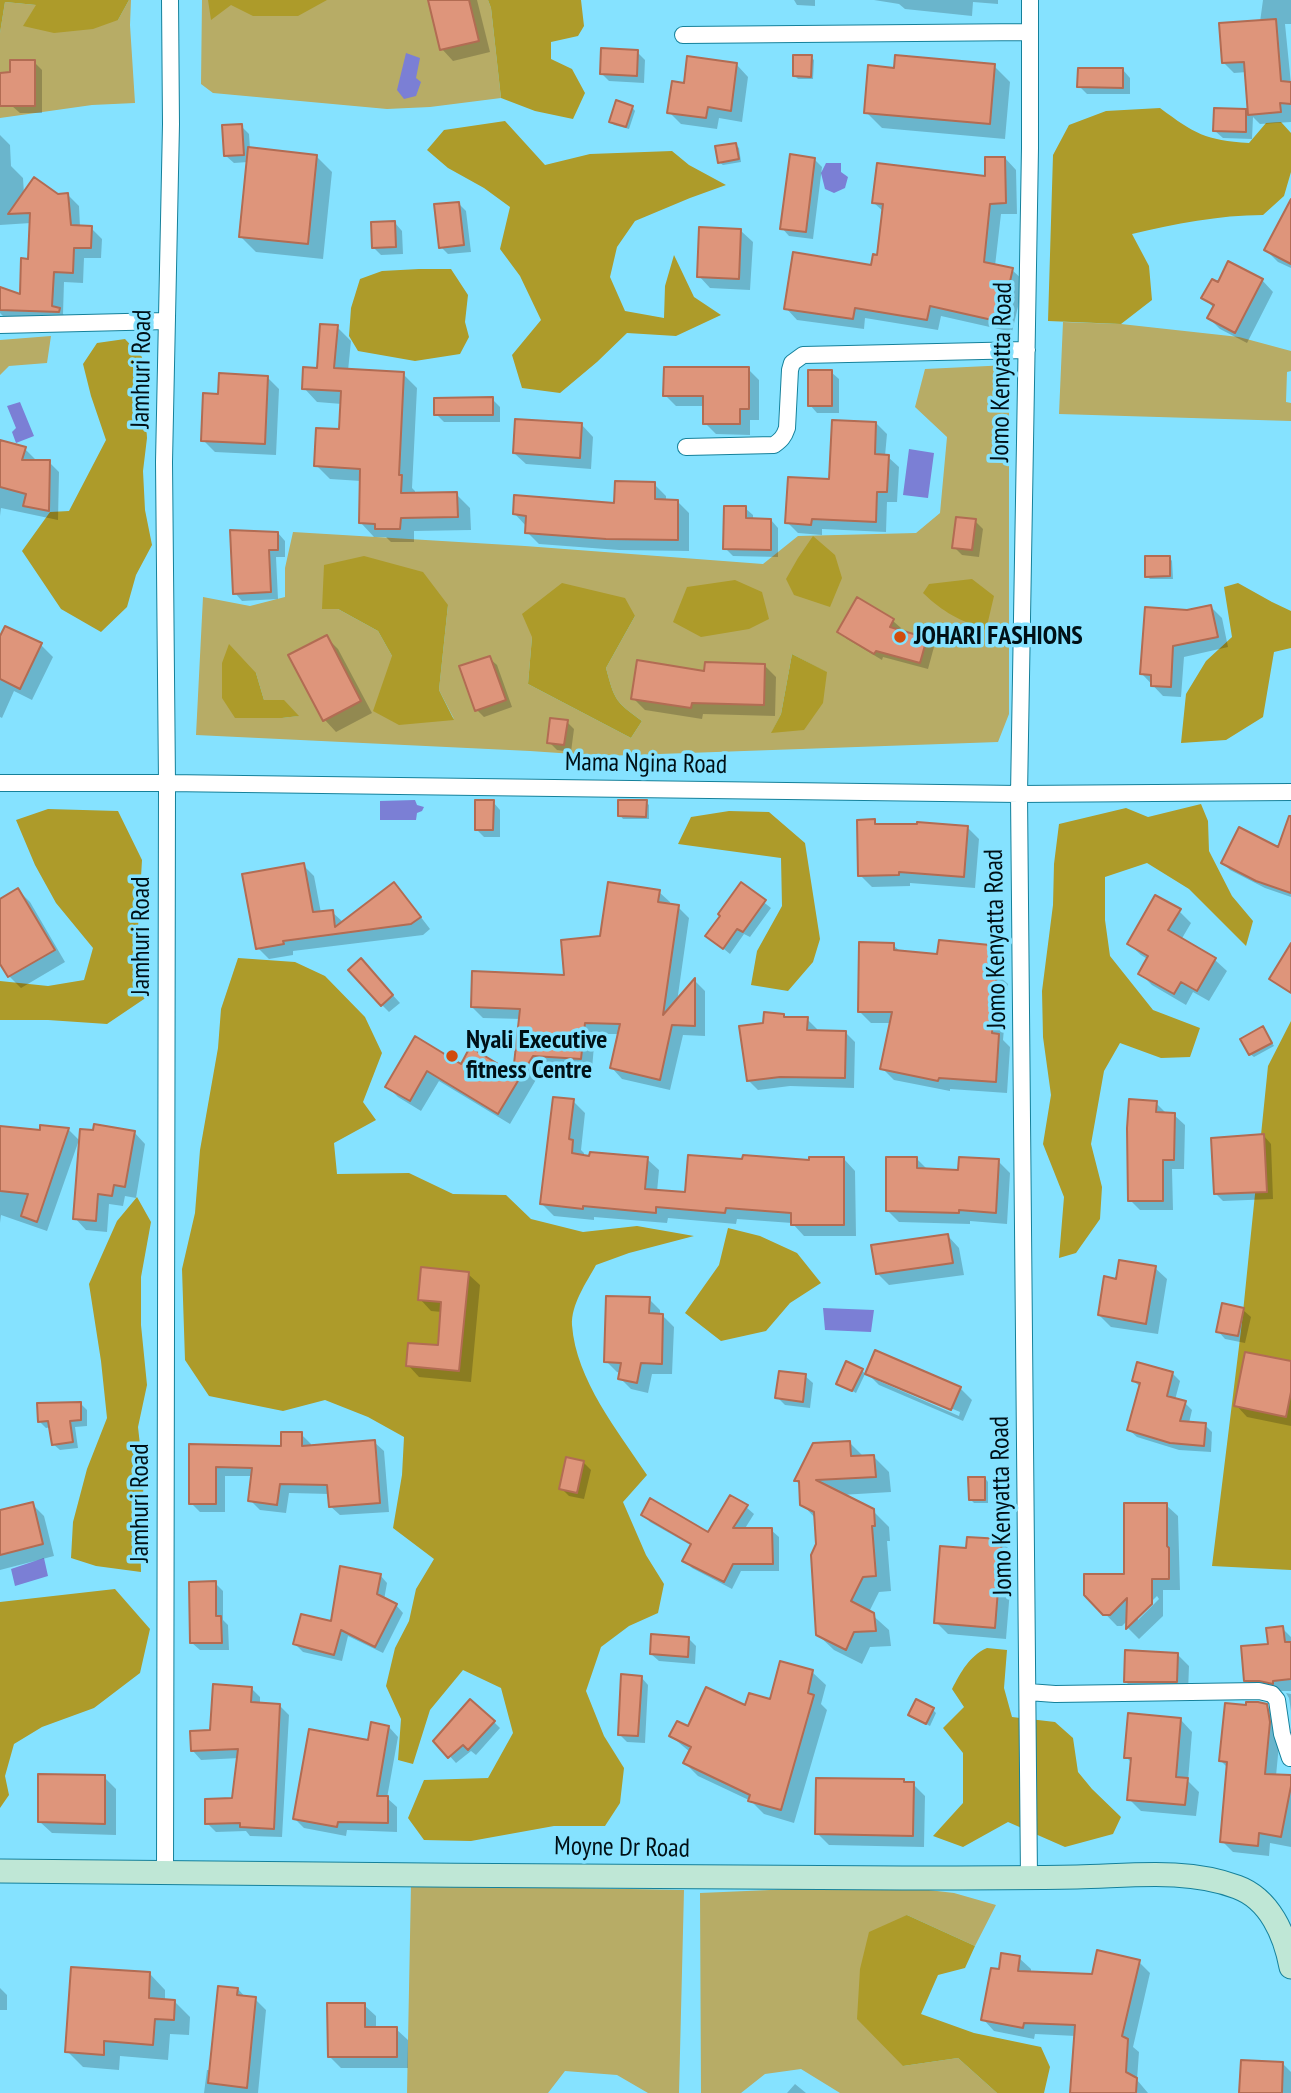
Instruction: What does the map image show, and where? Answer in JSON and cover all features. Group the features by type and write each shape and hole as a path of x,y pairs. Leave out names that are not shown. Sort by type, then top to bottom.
{"main road":[{"name":"Moyne Dr Road","path":"0,1871 1202,1877 1242,1888 1265,1905 1280,1929 1291,1967"}],"street":[{"name":"Jamhuri Road","path":"165,1873 167,783 164,462 171,124 170,0"},
{"name":"Jomo Kenyatta Road","path":"1030,0 1019,794 1030,1878"},
{"path":"683,34 1030,32"},
{"path":"0,325 167,321"},
{"path":"686,447 774,445 780,441 785,436 788,419 790,370 792,363 803,355 1027,350"},
{"name":"Mama Ngina Road","path":"0,783 1019,794 1291,792"},
{"path":"1028,1692 1055,1694 1259,1691 1272,1694 1277,1700 1282,1734 1290,1758"}],"shaded area":[{"path":"0,0 129,0 118,20 93,29 54,33 23,26 36,5 5,2 0,33"},
{"path":"129,0 135,103 92,105 0,118 0,33 5,2 118,20"},
{"path":"202,0 488,0 501,98 430,107 387,109 213,93 201,84"},
{"path":"208,0 327,0 298,16 253,16 231,5 211,20"},
{"path":"488,0 581,0 584,26 578,36 551,42 551,59 572,69 585,93 573,119 535,111 501,98"},
{"path":"1160,108 1201,134 1234,142 1249,143 1266,123 1281,122 1291,133 1291,172 1284,196 1263,215 1197,221 1132,234 1149,266 1152,300 1121,324 1048,321 1053,155 1069,125 1106,111"},
{"path":"505,121 545,165 590,154 672,151 689,165 726,185 635,221 617,247 610,277 625,311 664,318 665,286 674,255 694,297 721,315 676,336 627,333 560,393 522,388 512,355 541,320 520,276 500,249 510,207 484,188 448,168 427,150 444,130"},
{"path":"451,269 468,295 465,322 469,337 460,354 415,361 358,351 349,336 351,308 360,279 382,271"},
{"path":"1063,322 1121,324 1239,337 1291,351 1286,402 1291,403 1291,421 1059,414"},
{"path":"51,336 47,363 9,366 0,375 0,340"},
{"path":"125,339 142,357 147,438 143,471 145,510 152,545 136,575 127,607 101,632 61,609 22,551 50,512 69,511 106,440 83,364 97,343"},
{"path":"1009,365 1009,714 998,742 603,756 196,735 203,597 250,606 285,597 285,568 293,532 763,564 798,536 916,533 940,513 947,437 915,407 925,369","holes":["448,605 439,690 454,719 392,656 378,631 338,609","635,616 606,668 617,699 642,721 631,738 528,684 532,637","792,654 826,672 772,732 781,714","256,673 264,700 298,716 235,718"]},
{"path":"813,536 835,555 842,578 830,607 794,595 786,579"},
{"path":"364,556 423,572 448,605 439,690 454,720 399,725 373,711 392,656 378,631 338,609 322,609 324,565"},
{"path":"972,579 994,596 986,630 952,615 923,593 929,584"},
{"path":"735,580 762,592 769,619 749,629 701,637 673,622 687,587"},
{"path":"562,583 625,598 635,616 606,668 617,699 642,721 631,738 528,684 532,637 522,614"},
{"path":"1238,583 1291,611 1291,648 1274,652 1263,717 1226,740 1181,743 1186,694 1206,661 1232,637 1224,587"},
{"path":"229,644 256,673 264,700 284,700 299,716 235,718 222,698 222,663"},
{"path":"792,654 827,672 823,703 804,730 771,733 781,714"},
{"path":"1201,804 1208,821 1209,851 1232,896 1253,921 1246,946 1189,889 1147,863 1105,877 1105,920 1110,956 1153,1010 1200,1028 1190,1057 1161,1058 1120,1043 1104,1071 1091,1144 1102,1187 1100,1219 1076,1253 1059,1258 1064,1197 1043,1144 1051,1095 1043,1037 1042,991 1053,905 1059,824 1126,808 1148,817"},
{"path":"48,809 118,811 142,860 137,945 147,997 107,1024 0,1020 0,981 48,986 84,980 93,948 56,903 35,865 16,820"},
{"path":"729,811 769,812 805,843 820,939 813,962 788,991 751,985 757,951 782,906 781,858 678,844 691,817"},
{"path":"238,958 295,962 325,976 365,1017 382,1053 363,1102 376,1120 334,1143 337,1174 409,1173 453,1194 506,1195 531,1219 583,1232 637,1226 694,1236 629,1253 596,1265 580,1294 572,1317 575,1345 590,1385 647,1475 623,1502 646,1555 664,1584 658,1613 629,1626 601,1647 586,1691 604,1736 624,1768 620,1803 605,1826 554,1826 471,1841 424,1840 408,1818 424,1780 488,1778 513,1733 501,1688 463,1670 430,1710 413,1764 398,1760 401,1719 386,1686 395,1648 409,1621 416,1589 434,1559 393,1528 402,1475 404,1437 368,1417 325,1400 283,1411 209,1396 185,1360 182,1269 195,1213 200,1150 218,1048 221,1009"},
{"path":"1291,1021 1291,1570 1212,1566 1242,1322 1268,1066"},
{"path":"137,1197 151,1222 141,1277 141,1325 147,1385 138,1427 144,1481 140,1531 141,1572 96,1566 71,1558 73,1522 87,1469 107,1418 89,1284 117,1221"},
{"path":"728,1228 760,1236 797,1253 821,1283 790,1303 766,1331 721,1341 685,1313 719,1265"},
{"path":"115,1589 150,1629 140,1673 94,1708 42,1727 14,1744 5,1776 9,1795 0,1808 0,1602"},
{"path":"987,1648 1007,1650 1004,1688 1012,1717 1055,1722 1073,1738 1078,1772 1121,1817 1113,1834 1065,1847 1008,1822 963,1847 933,1836 963,1803 963,1753 943,1728 964,1707 952,1689 970,1660"},
{"path":"411,1885 684,1890 679,2093 648,2093 617,2075 565,2071 548,2093 407,2093"},
{"path":"886,1885 954,1893 996,1905 975,1946 907,1915 903,2066 958,2058 997,2093 840,2093 801,2069 765,2074 741,2093 701,2093 700,1893"},
{"path":"907,1915 975,1946 965,1968 938,1975 921,2014 974,2033 1041,2047 1050,2067 1044,2093 997,2093 958,2058 903,2066 857,2019 860,1969 869,1932"}],"water":[{"path":"406,53 420,58 416,78 421,82 416,96 404,99 397,90"},
{"path":"826,163 841,163 841,172 848,177 845,188 834,193 825,189 821,173"},
{"path":"20,402 34,436 16,443 12,432 16,428 7,406"},
{"path":"909,449 934,453 928,498 903,495"},
{"path":"415,800 417,805 424,807 417,813 416,820 380,820 380,801"},
{"path":"823,1308 874,1310 871,1332 825,1330"},
{"path":"44,1558 48,1576 15,1586 11,1569"}],"building":[{"path":"428,0 469,0 479,41 440,50"},
{"path":"1276,19 1281,81 1291,82 1291,104 1280,103 1281,112 1248,115 1244,62 1222,63 1219,23"},
{"path":"601,48 638,50 637,76 600,74"},
{"path":"793,55 812,55 811,77 793,76"},
{"path":"895,55 995,64 990,124 864,113 868,65 894,68"},
{"path":"687,56 737,63 731,111 708,107 706,118 667,113 672,81 684,83"},
{"path":"10,60 35,60 35,106 0,106 0,73 10,72"},
{"path":"1078,68 1123,68 1123,88 1077,87"},
{"path":"616,100 633,106 626,127 609,122"},
{"path":"1214,108 1246,109 1246,132 1213,131"},
{"path":"242,124 244,155 224,156 222,125"},
{"path":"736,143 739,159 718,163 715,146"},
{"path":"248,147 317,155 308,244 239,237"},
{"path":"790,154 815,158 806,232 780,229"},
{"path":"985,157 1005,157 1006,203 990,204 984,262 1013,268 1001,322 930,306 927,320 855,308 853,319 784,309 793,252 871,265 873,254 877,255 883,204 872,203 877,163 985,176"},
{"path":"34,177 58,194 68,193 71,225 92,226 91,248 74,248 73,273 54,272 52,306 60,308 59,312 0,310 0,287 20,294 21,258 28,259 30,213 8,214"},
{"path":"1291,199 1291,264 1264,250"},
{"path":"459,202 464,245 439,248 434,204"},
{"path":"395,221 396,247 372,248 371,222"},
{"path":"699,227 741,229 739,279 697,277"},
{"path":"1228,261 1263,279 1235,333 1207,318 1214,305 1201,298 1212,279 1218,282"},
{"path":"320,324 338,325 334,368 404,372 399,475 402,475 401,493 457,492 458,517 401,518 400,529 375,529 375,524 359,523 360,469 314,466 316,428 339,429 341,391 302,389 303,367 317,368"},
{"path":"664,367 749,367 749,409 740,409 740,424 703,424 703,396 663,396"},
{"path":"808,370 832,370 832,406 808,406"},
{"path":"219,373 268,376 265,444 201,441 203,393 218,394"},
{"path":"493,397 493,415 434,415 434,398"},
{"path":"515,419 582,423 580,458 513,453"},
{"path":"832,420 876,422 875,454 889,455 887,492 877,492 876,522 812,519 811,525 785,523 788,477 829,479"},
{"path":"0,440 26,447 22,460 50,460 49,511 23,506 26,494 0,487"},
{"path":"615,481 655,482 655,499 678,500 678,540 606,539 525,533 526,516 513,514 514,495 614,503"},
{"path":"724,506 746,506 746,518 771,519 771,550 723,549"},
{"path":"956,517 976,519 972,550 952,548"},
{"path":"230,530 278,532 278,550 269,550 271,592 233,594"},
{"path":"1145,556 1170,556 1170,576 1145,577"},
{"path":"857,597 894,619 890,627 927,638 920,663 876,651 874,654 837,632"},
{"path":"1211,605 1218,637 1173,646 1171,687 1151,686 1151,675 1140,674 1145,607 1187,610"},
{"path":"5,626 42,643 20,689 0,679 0,636"},
{"path":"327,635 361,701 323,721 288,655"},
{"path":"490,656 506,700 475,711 459,666"},
{"path":"637,660 704,671 705,662 765,664 764,705 692,703 691,708 631,699"},
{"path":"550,718 568,720 564,745 547,743"},
{"path":"475,800 494,800 493,830 475,830"},
{"path":"618,800 647,800 646,817 618,816"},
{"path":"1289,816 1291,893 1256,881 1221,863 1239,827 1278,847"},
{"path":"875,819 875,824 917,822 968,826 964,877 899,872 899,875 858,876 857,820"},
{"path":"304,863 313,912 333,910 335,927 394,882 421,917 411,924 283,941 284,944 256,949 242,874"},
{"path":"608,882 660,890 658,902 679,905 663,1015 695,978 695,1026 672,1025 660,1080 610,1068 620,1024 585,1023 581,1059 533,1056 498,1114 427,1071 410,1101 385,1087 415,1036 461,1064 470,1047 513,1073 520,1009 471,1007 472,971 564,975 561,940 600,936"},
{"path":"741,882 766,900 743,932 737,929 723,949 705,936"},
{"path":"18,888 55,950 8,977 0,964 0,899"},
{"path":"1155,895 1181,909 1168,930 1216,958 1197,991 1181,982 1174,994 1138,974 1148,956 1127,944"},
{"path":"939,940 990,945 988,970 997,971 992,1033 999,1034 996,1082 939,1078 938,1081 880,1069 892,1012 858,1012 859,942 894,943 894,950 937,954"},
{"path":"1291,943 1291,993 1269,979"},
{"path":"361,958 393,995 381,1006 348,970"},
{"path":"764,1012 784,1014 784,1017 808,1017 807,1030 846,1031 845,1078 780,1077 747,1081 739,1026 763,1023"},
{"path":"1263,1026 1272,1043 1249,1055 1240,1039"},
{"path":"553,1097 574,1099 569,1139 573,1140 572,1153 589,1156 590,1152 648,1157 645,1189 685,1192 688,1155 742,1159 743,1155 809,1160 809,1157 844,1157 844,1225 791,1225 791,1213 726,1208 725,1213 656,1207 656,1213 540,1204"},
{"path":"1129,1099 1157,1101 1156,1112 1175,1113 1174,1160 1163,1160 1163,1201 1128,1201"},
{"path":"94,1124 135,1131 125,1187 114,1185 112,1196 98,1194 96,1221 73,1219 80,1129 93,1130"},
{"path":"40,1125 69,1128 37,1222 21,1216 28,1194 0,1191 0,1126 40,1130"},
{"path":"1264,1134 1267,1192 1214,1194 1211,1138"},
{"path":"886,1157 917,1157 917,1168 958,1170 959,1157 999,1159 996,1213 959,1210 959,1213 886,1211"},
{"path":"948,1234 953,1263 876,1274 871,1245"},
{"path":"1119,1260 1156,1266 1146,1324 1098,1315 1104,1276 1116,1279"},
{"path":"421,1267 469,1272 459,1371 406,1366 408,1343 438,1345 441,1302 418,1300"},
{"path":"606,1296 650,1297 649,1313 663,1314 662,1364 641,1363 637,1383 618,1379 621,1363 604,1362"},
{"path":"1222,1303 1244,1308 1238,1336 1216,1332"},
{"path":"875,1350 961,1387 951,1410 865,1374"},
{"path":"1245,1352 1291,1361 1291,1392 1286,1417 1234,1406"},
{"path":"846,1361 863,1369 852,1391 836,1384"},
{"path":"1137,1362 1173,1372 1167,1396 1186,1401 1180,1421 1206,1423 1204,1446 1170,1443 1127,1430 1140,1383 1132,1381"},
{"path":"779,1371 806,1374 803,1402 775,1398"},
{"path":"81,1402 81,1420 70,1421 73,1442 52,1445 48,1421 38,1422 37,1403"},
{"path":"281,1432 302,1432 302,1446 375,1440 380,1503 329,1507 327,1485 280,1484 277,1505 248,1501 252,1468 216,1467 216,1504 189,1504 189,1444 281,1446"},
{"path":"850,1441 851,1456 874,1455 876,1477 816,1480 874,1509 875,1526 872,1526 876,1576 863,1577 851,1601 874,1613 876,1631 854,1632 846,1650 816,1635 811,1555 816,1544 814,1512 800,1505 799,1481 794,1481 813,1443"},
{"path":"566,1457 584,1461 577,1493 559,1489"},
{"path":"968,1477 985,1477 985,1500 969,1500"},
{"path":"730,1495 748,1505 733,1528 772,1528 773,1564 733,1564 724,1582 682,1561 691,1544 641,1515 650,1498 708,1532"},
{"path":"33,1502 43,1544 0,1555 0,1510"},
{"path":"1124,1503 1167,1503 1169,1548 1169,1579 1152,1579 1152,1604 1126,1629 1127,1598 1110,1615 1103,1615 1084,1595 1084,1574 1124,1574"},
{"path":"967,1537 1002,1539 995,1628 934,1623 940,1546 966,1548"},
{"path":"340,1566 381,1574 377,1594 397,1604 375,1647 341,1630 334,1655 293,1644 301,1614 331,1621"},
{"path":"216,1581 216,1616 221,1616 222,1643 190,1643 189,1582"},
{"path":"1283,1626 1285,1642 1291,1642 1291,1679 1273,1681 1273,1684 1244,1681 1241,1646 1268,1644 1266,1628"},
{"path":"651,1634 689,1637 688,1657 650,1654"},
{"path":"1125,1650 1178,1653 1177,1682 1124,1682"},
{"path":"780,1661 813,1670 808,1693 814,1695 781,1810 748,1801 750,1795 683,1763 691,1747 669,1736 677,1721 688,1726 706,1687 745,1705 749,1693 770,1699"},
{"path":"621,1674 642,1676 638,1736 618,1735"},
{"path":"213,1684 252,1687 251,1702 280,1704 274,1829 240,1827 240,1823 205,1824 205,1799 232,1798 238,1749 191,1751 190,1731 210,1730"},
{"path":"470,1699 495,1721 468,1750 463,1745 448,1758 433,1741"},
{"path":"916,1699 934,1708 926,1724 908,1715"},
{"path":"1246,1702 1267,1704 1270,1722 1265,1774 1291,1775 1281,1837 1259,1833 1258,1846 1220,1842 1227,1762 1219,1761 1225,1703 1246,1705"},
{"path":"1128,1713 1181,1718 1176,1777 1188,1778 1185,1805 1127,1800 1131,1758 1124,1758"},
{"path":"371,1722 389,1726 377,1796 388,1796 388,1823 338,1822 337,1827 293,1819 309,1729 368,1740"},
{"path":"38,1774 105,1775 105,1824 38,1822"},
{"path":"816,1778 904,1779 904,1782 914,1782 913,1836 815,1834"},
{"path":"1097,1950 1140,1960 1122,2036 1128,2039 1126,2072 1137,2078 1136,2093 1070,2093 1075,2025 1024,2023 1023,2028 981,2020 991,1968 999,1969 1001,1953 1020,1956 1018,1971 1092,1974"},
{"path":"71,1967 150,1972 149,1998 175,2000 174,2020 155,2019 153,2045 104,2041 104,2055 65,2052"},
{"path":"218,1986 238,1988 237,1995 256,1997 247,2088 208,2083"},
{"path":"327,2003 365,2003 365,2027 397,2027 397,2057 328,2057"},
{"path":"1241,2060 1283,2062 1282,2093 1239,2093"}],"place":[{"name":"JOHARI FASHIONS","path":"900,637"},
{"name":"Nyali Executive fitness Centre","path":"452,1056"}]}
